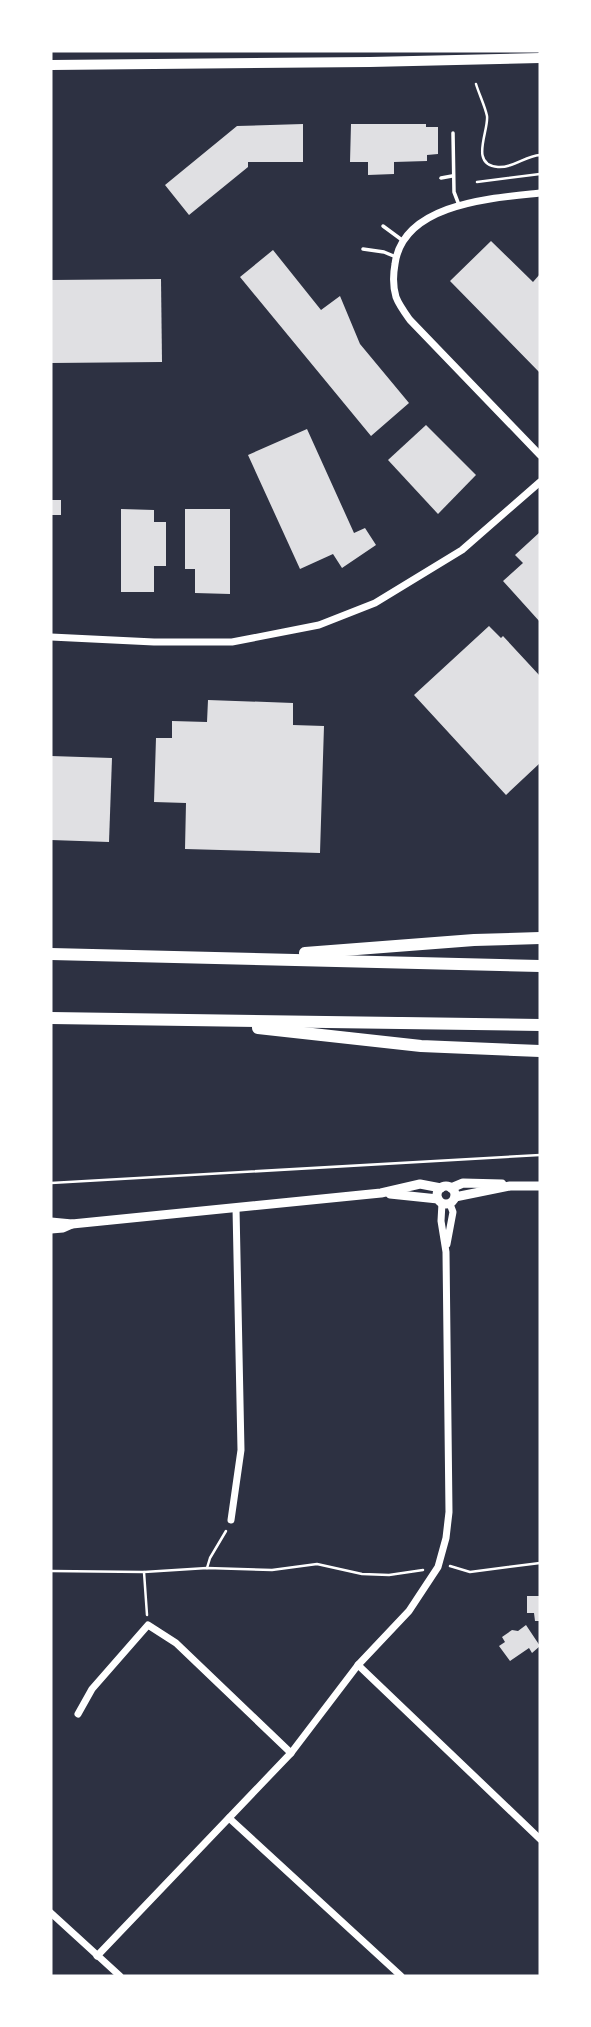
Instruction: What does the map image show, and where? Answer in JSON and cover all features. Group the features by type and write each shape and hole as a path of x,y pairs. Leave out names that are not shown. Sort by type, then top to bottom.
{"highway":[{"path":"239,958 474,940 540,938"},
{"path":"51,954 540,966"},
{"path":"51,1018 540,1025"},
{"path":"184,1020 421,1046 540,1051"}],"main road":[{"path":"51,65 540,58"}],"street":[{"path":"540,193 459,205 427,219 404,241 396,257 393,276 396,297 410,320 540,455"},
{"path":"51,638 232,642 319,625 375,603 461,550 540,482"},
{"path":"97,1956 290,1753 359,1665 409,1611 438,1567 446,1538 449,1512 446,1252 441,1221 447,1198 463,1183 540,1186"},
{"path":"51,1222 72,1224 382,1193 420,1184 441,1188 437,1193 447,1198"},
{"path":"382,1193 447,1198"},
{"path":"231,1520 241,1450 236,1208"},
{"path":"51,1229 72,1224"},
{"path":"78,1714 92,1689 148,1625 176,1643 290,1753"},
{"path":"359,1665 540,1839"},
{"path":"229,1818 401,1976"},
{"path":"51,1913 120,1976"}],"lane":[{"path":"453,133 452,176 459,205"},
{"path":"441,177 452,176"},
{"path":"383,226 404,241"},
{"path":"363,249 396,257"}],"path":[{"path":"476,84 487,117 481,142 488,164 497,167 512,165 540,155"},
{"path":"477,182 540,174"},
{"path":"51,1183 540,1155"},
{"path":"207,1568 231,1520"},
{"path":"51,1571 144,1573 207,1568 272,1570 317,1564 362,1574 388,1575 447,1566 470,1572 540,1563"},
{"path":"144,1573 148,1625"}],"building":[{"path":"303,124 303,162 248,162 248,167 189,215 165,185 237,126"},
{"path":"351,124 426,124 426,127 438,127 438,154 427,155 427,161 394,162 394,174 368,175 368,162 350,162"},
{"path":"491,241 533,282 540,274 540,373 450,281"},
{"path":"273,250 321,310 340,296 360,344 409,403 371,436 240,277"},
{"path":"161,279 162,362 51,363 51,280"},
{"path":"426,425 476,475 438,514 388,460"},
{"path":"307,429 354,533 365,528 376,545 342,568 333,554 300,569 248,455"},
{"path":"51,500 61,500 61,515 51,515"},
{"path":"121,509 154,510 154,522 166,522 166,566 154,566 154,592 121,592"},
{"path":"185,509 230,509 230,594 195,593 195,569 185,569"},
{"path":"540,532 540,622 503,581 523,563 515,555"},
{"path":"489,626 501,638 503,636 540,676 540,763 506,795 414,695"},
{"path":"208,700 293,703 293,725 324,726 320,853 185,849 186,803 154,802 156,738 172,738 172,721 207,722"},
{"path":"51,756 112,758 109,842 51,840"},
{"path":"527,1596 540,1596 540,1621 535,1621 534,1613 527,1613"},
{"path":"526,1625 540,1646 532,1653 529,1648 510,1661 499,1646 505,1642 502,1637"}]}
